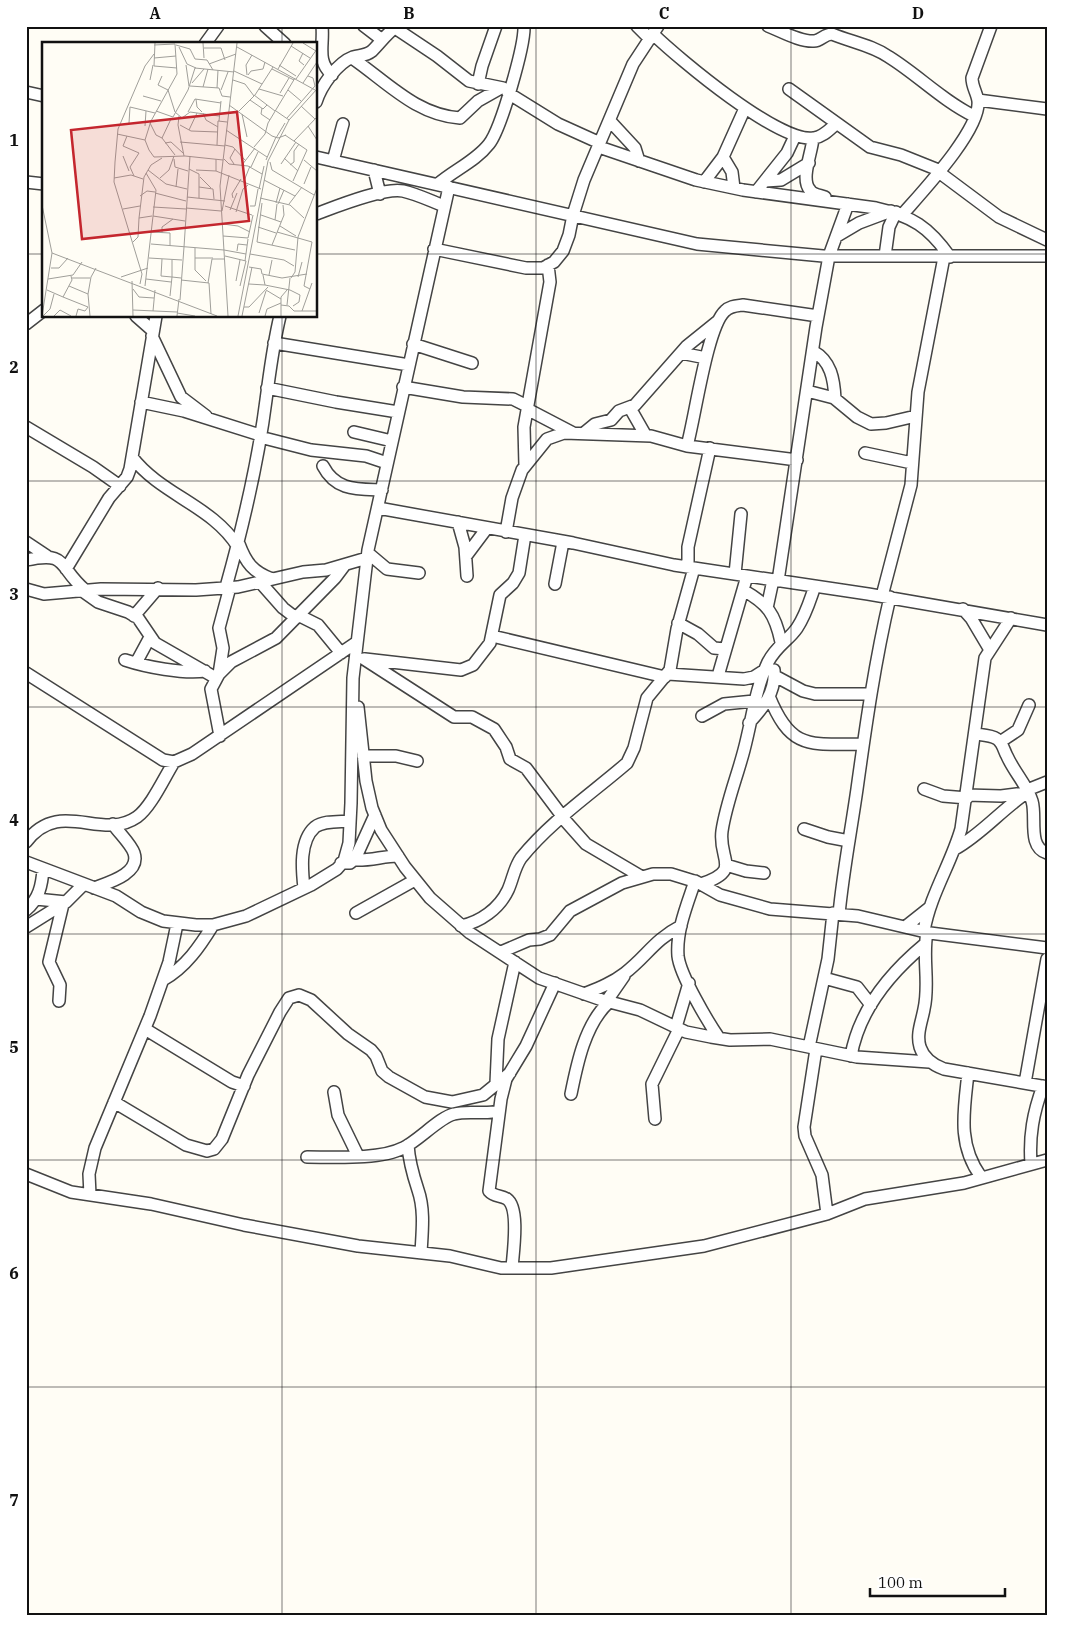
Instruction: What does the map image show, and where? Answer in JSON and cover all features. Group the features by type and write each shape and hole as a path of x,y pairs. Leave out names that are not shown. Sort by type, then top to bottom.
{"street":[{"path":"266,26 283,42"},
{"path":"322,26 320,64 332,75"},
{"path":"364,26 381,40"},
{"path":"474,104 482,66 496,26"},
{"path":"443,186 490,144 502,116 506,90 522,44 524,26"},
{"path":"637,26 654,33 695,71 745,108 796,136 813,138 836,124"},
{"path":"768,26 807,41 816,41 826,34 832,34 867,46 887,55 950,103 974,116"},
{"path":"885,256 889,227 896,213 941,172 958,148 974,116 978,100 972,86 972,78 991,26"},
{"path":"206,42 215,27"},
{"path":"318,99 332,75 352,58 365,55 396,27 469,81 506,90 558,124 599,145 704,182 756,192 848,204 896,213 918,222 936,237 947,257 918,392 911,485 886,597 849,841 813,1048 805,1136 822,1175 827,1214"},
{"path":"434,249 526,268 543,268 554,262 562,251 569,235 572,215 633,64 654,33"},
{"path":"352,58 406,99 426,110 460,118 474,104 506,90"},
{"path":"789,88 870,147 901,155 941,172 999,217 1047,240"},
{"path":"26,92 42,96"},
{"path":"978,100 1047,109"},
{"path":"704,182 723,157 745,108"},
{"path":"610,121 635,148 640,161"},
{"path":"333,161 342,124"},
{"path":"756,192 783,158 796,136"},
{"path":"765,181 781,180 804,165 812,153 813,138"},
{"path":"318,157 697,244 829,256 1047,256"},
{"path":"723,157 732,172 734,188"},
{"path":"783,158 804,165"},
{"path":"804,165 808,188 814,193 824,196 826,201"},
{"path":"374,170 380,194"},
{"path":"26,182 42,184"},
{"path":"26,862 116,896 156,918 177,924 214,925 246,916 304,888 341,864 347,852 350,821 354,673 360,658 357,642 367,555 444,206 443,186"},
{"path":"318,213 380,194 402,191 444,206"},
{"path":"767,608 775,580 829,256 848,204"},
{"path":"837,236 859,223 896,213"},
{"path":"525,466 524,427 550,282 548,265"},
{"path":"578,433 595,424 611,420 619,412 630,408 641,399 681,353 718,321 731,306 743,305 818,316"},
{"path":"26,324 42,312"},
{"path":"138,318 153,333 181,397 212,420"},
{"path":"66,569 109,498 127,477 156,318"},
{"path":"220,736 211,689 217,676 223,648 219,628 239,545 260,436 280,318"},
{"path":"687,446 694,421 706,358 718,321"},
{"path":"274,343 409,364"},
{"path":"413,344 472,363"},
{"path":"812,351 824,358 828,364 835,399"},
{"path":"681,353 706,358"},
{"path":"403,386 463,397 513,399 578,433"},
{"path":"267,388 398,412"},
{"path":"807,392 835,399 858,417 871,424 886,423 916,416"},
{"path":"141,402 212,420 305,449 366,456 387,464"},
{"path":"630,408 646,436"},
{"path":"26,427 94,467 120,486"},
{"path":"354,432 392,441"},
{"path":"506,532 512,498 525,466 547,439 564,433 646,436 687,446 796,460"},
{"path":"461,926 475,923 493,910 508,890 520,859 548,828 627,763 634,748 648,698 666,675 674,654 678,623 691,568 688,548 710,448"},
{"path":"865,452 912,463"},
{"path":"132,457 149,476 224,529 239,545 250,566 258,574 272,579"},
{"path":"323,466 332,480 340,484 357,489 382,490"},
{"path":"378,508 691,568 963,609 1047,624"},
{"path":"735,574 741,514"},
{"path":"458,522 466,556 467,576"},
{"path":"466,556 487,528"},
{"path":"360,658 463,670 473,665 476,658 490,643 500,595 513,583 519,573 526,535"},
{"path":"26,542 47,556 58,559 83,590 98,602 138,618 155,643 217,676"},
{"path":"555,584 563,542"},
{"path":"26,588 44,594 83,590 158,588 196,590 228,587 344,566 367,555"},
{"path":"367,555 388,569 419,573"},
{"path":"26,560 47,556"},
{"path":"217,676 231,662 276,638 344,566"},
{"path":"718,676 747,576"},
{"path":"260,582 297,617 318,625 341,653"},
{"path":"749,723 764,708 769,696 773,654 782,642 796,630 816,586"},
{"path":"134,616 158,588"},
{"path":"743,590 758,597 767,608 776,620 782,642"},
{"path":"963,609 971,618 990,650"},
{"path":"929,1062 923,1054 918,1040 926,994 924,954 929,908 955,849 967,797 970,758 985,658 1011,618"},
{"path":"678,623 698,634 714,648 725,649"},
{"path":"492,636 666,675 718,676 744,679 770,673 803,691 815,694 870,694"},
{"path":"150,637 130,662 186,671 205,670"},
{"path":"26,673 139,747 163,760 174,762 192,754 220,736 357,642"},
{"path":"360,658 454,717 472,717 494,729 506,747 510,759 526,768 586,844 642,877"},
{"path":"354,673 366,781 375,815 398,856 415,880 430,898 470,934 539,978 608,1002 640,1010 678,1028 719,1038 770,1039 850,1056 929,1062 944,1069 1045,1087 1034,1113 1030,1140 1031,1164"},
{"path":"719,1038 706,1018 678,958 681,926 698,883 722,875 726,865 722,835 724,817 732,793 754,701 770,673"},
{"path":"769,696 786,730 798,739 831,744 863,744"},
{"path":"702,716 724,704 754,701"},
{"path":"1000,742 1018,730 1029,705"},
{"path":"975,734 988,736 1000,742 1013,770 1027,792 1035,816 1036,844 1041,851 1047,853"},
{"path":"363,756 396,756 417,761"},
{"path":"26,842 40,828 52,822 69,820 94,824 113,824 138,816 147,806 174,762"},
{"path":"955,849 971,839 1027,792 1046,780"},
{"path":"924,789 943,796 967,797 1001,796 1027,792"},
{"path":"341,864 345,865 354,860 364,844 375,815"},
{"path":"304,888 303,859 305,845 315,827 323,824 350,821"},
{"path":"26,927 89,886 128,873 134,859 134,852 113,824"},
{"path":"804,829 828,837 849,841"},
{"path":"354,860 377,860 388,856 398,856"},
{"path":"726,865 746,871 764,873"},
{"path":"26,910 36,899 43,869"},
{"path":"501,952 529,940 540,939 550,935 570,911 622,883 642,877 671,874 698,883 720,896 770,909 858,916 926,932 1047,948"},
{"path":"356,913 415,880"},
{"path":"36,899 65,903"},
{"path":"59,1001 60,985 49,962 65,903"},
{"path":"905,927 929,908"},
{"path":"26,914 42,916"},
{"path":"90,1195 89,1174 96,1148 163,980 177,924"},
{"path":"163,980 181,967 197,950 214,925"},
{"path":"584,994 612,983 626,972 658,940 681,926"},
{"path":"850,1056 857,1031 871,1005 902,963 926,944"},
{"path":"1025,1083 1047,959"},
{"path":"496,1083 498,1039 515,962"},
{"path":"571,1094 589,1033 626,972"},
{"path":"824,978 857,987 871,1005"},
{"path":"512,1268 514,1230 511,1204 506,1198 492,1194 489,1191 499,1111 510,1073 526,1046 555,983"},
{"path":"655,1119 652,1084 678,1028 689,983"},
{"path":"114,1102 186,1145 207,1152 214,1149 222,1139 244,1086 280,1012 289,998 299,995 311,1000 348,1034 371,1050 376,1056 382,1071 389,1078 425,1097 452,1102 483,1095 510,1073"},
{"path":"145,1029 232,1082 244,1086"},
{"path":"968,1073 963,1126 971,1163 981,1177"},
{"path":"334,1092 338,1115 358,1156"},
{"path":"307,1157 358,1156 394,1152 408,1145 446,1116 454,1114 487,1114 499,1111"},
{"path":"408,1145 411,1170 419,1191 423,1222 421,1253"},
{"path":"26,1174 71,1192 151,1204 244,1225 358,1246 450,1256 501,1268 512,1268 561,1267 704,1246 827,1214 865,1199 942,1187 1047,1160"}]}
